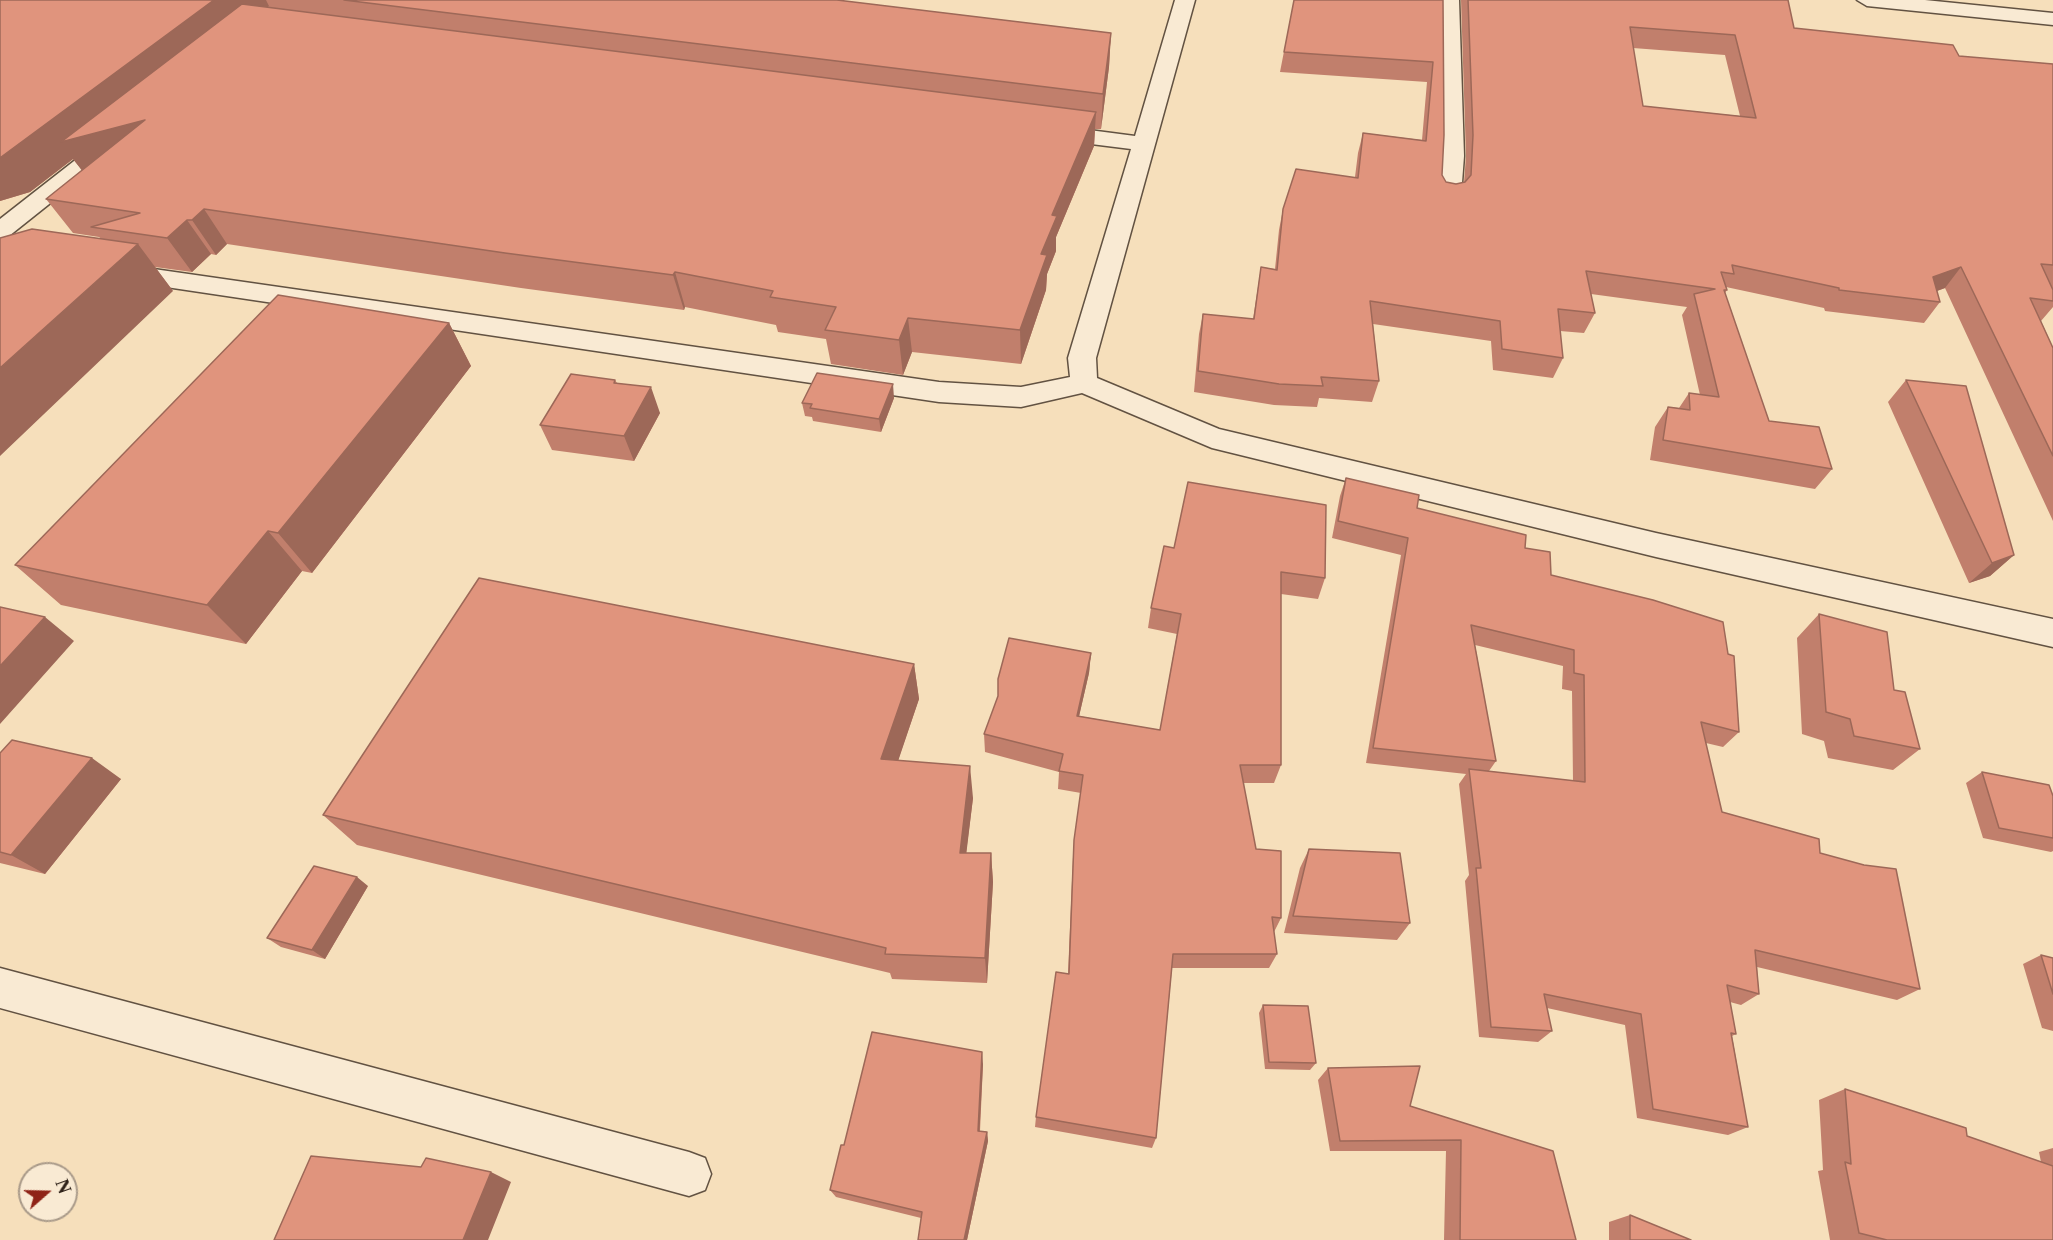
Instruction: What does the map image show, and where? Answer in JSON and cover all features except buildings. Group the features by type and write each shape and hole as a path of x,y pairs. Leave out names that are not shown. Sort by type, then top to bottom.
{"street":[{"path":"1084,383 1082,358 1185,0"},
{"path":"1449,0 1452,156 1449,196"},
{"path":"1867,0 2053,19"},
{"path":"1026,129 1144,144"},
{"path":"0,231 129,130"},
{"path":"95,269 939,392 1021,398 1084,383 1212,438 1656,545 2053,633"},
{"path":"0,988 689,1174"}]}
